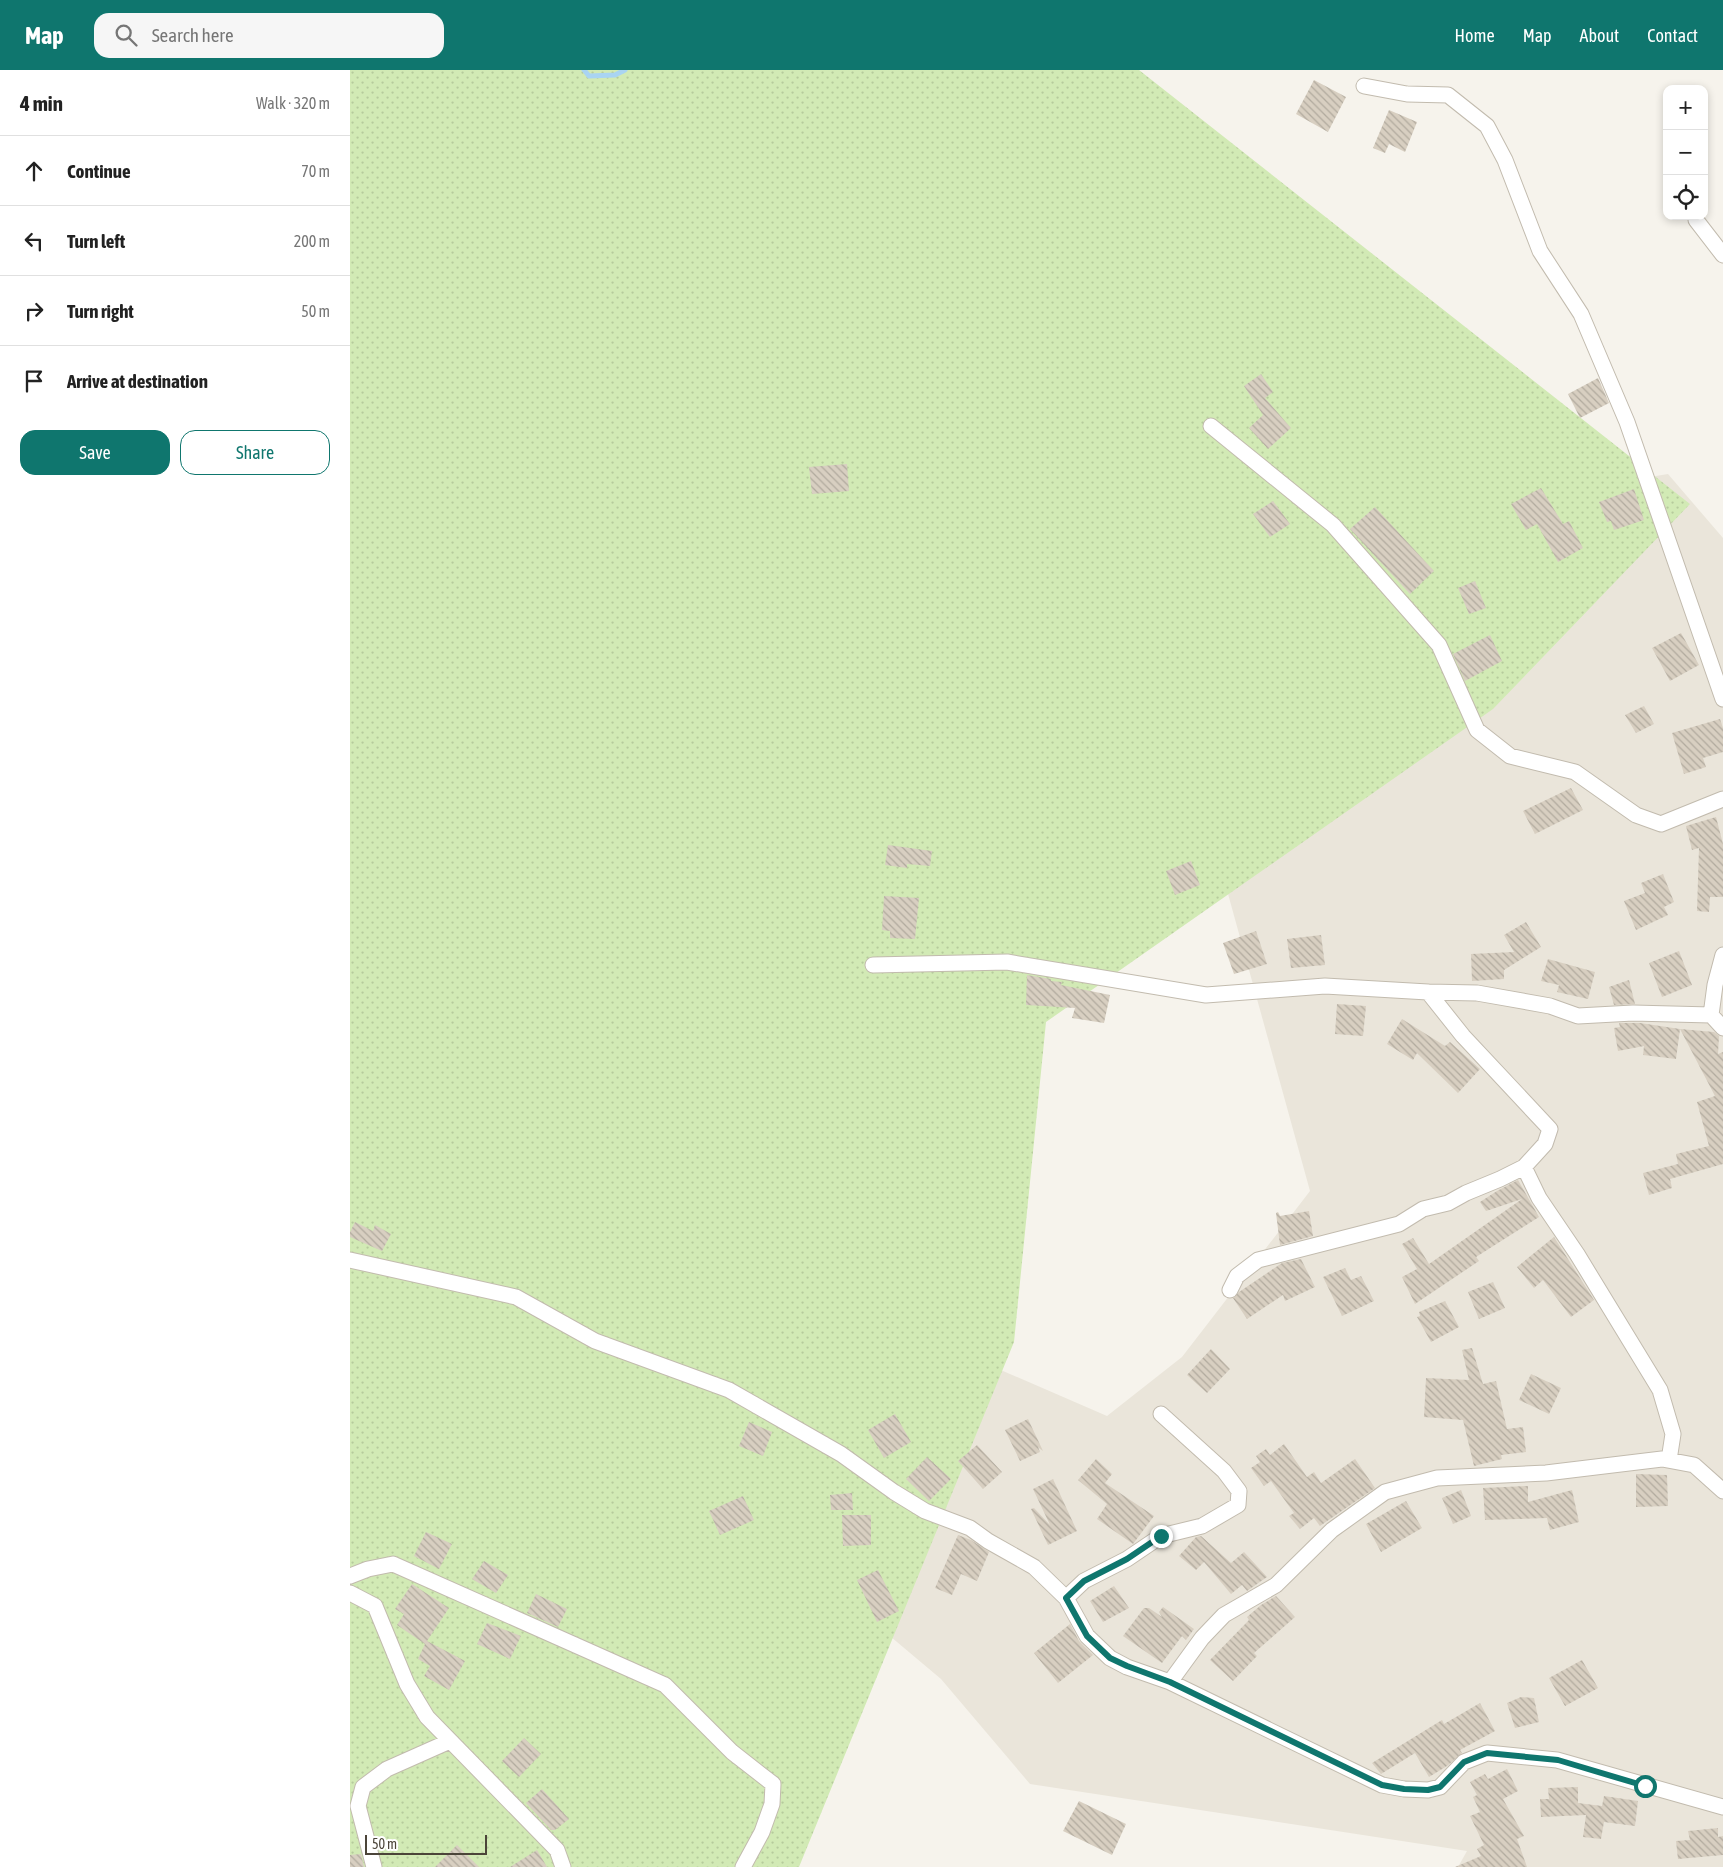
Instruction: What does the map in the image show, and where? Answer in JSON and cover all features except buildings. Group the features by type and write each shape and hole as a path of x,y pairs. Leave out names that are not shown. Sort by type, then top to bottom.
{"street":[{"path":"1364,86 1407,94 1448,95 1487,126 1505,160 1540,251 1581,314 1627,422 1723,699"},
{"path":"1696,220 1723,256"},
{"path":"1211,426 1333,525 1439,644 1476,730 1510,756 1575,772 1636,815 1662,824 1723,799"},
{"path":"1711,1015 1715,985 1723,956"},
{"path":"873,965 1007,962 1206,995 1326,986 1477,993 1550,1006 1578,1016 1633,1013 1711,1015 1723,1028"},
{"path":"1230,1290 1237,1276 1258,1260 1399,1224 1422,1209 1448,1203 1524,1167 1545,1144 1550,1129 1463,1036 1428,992"},
{"path":"1524,1167 1539,1198 1577,1254 1660,1390 1673,1434 1669,1460"},
{"path":"350,1260 516,1297 596,1341 729,1390 841,1454 894,1492 925,1511 970,1528 988,1541 1034,1567 1066,1598 1087,1636 1110,1658 1170,1682 1382,1785 1404,1789 1428,1790 1440,1787 1464,1762 1487,1753 1558,1760 1723,1807"},
{"path":"1066,1598 1084,1581 1127,1559 1161,1536 1202,1526 1238,1505 1239,1491 1224,1471 1161,1414"},
{"path":"1170,1682 1202,1638 1224,1615 1276,1585 1332,1530 1385,1492 1437,1478 1546,1473 1662,1459 1694,1465 1723,1491"},
{"path":"350,1576 368,1568 392,1564 665,1685 732,1752 773,1784 772,1804 762,1832 743,1867"},
{"path":"350,1593 375,1606 407,1684 427,1717 557,1850 563,1867"},
{"path":"374,1867 358,1806 363,1787 387,1769 450,1741"}],"shaded area":[{"path":"1668,474 1723,538 1723,1867 1458,1867 1467,1851 1030,1784 941,1679 746,1515 911,1331 1107,1416 1182,1357 1310,1191 1185,738 1528,497"}],"green space":[{"path":"350,70 1139,70 1690,504 1493,709 1046,1022 1014,1342 799,1867 350,1867"}],"waterway":[{"path":"584,70 589,76 615,75 625,70"}],"route":[{"path":"1161,1536 1127,1559 1084,1581 1066,1598 1087,1636 1110,1658 1170,1682 1382,1785 1404,1789 1428,1790 1440,1787 1464,1762 1487,1753 1558,1760 1645,1786"}]}
